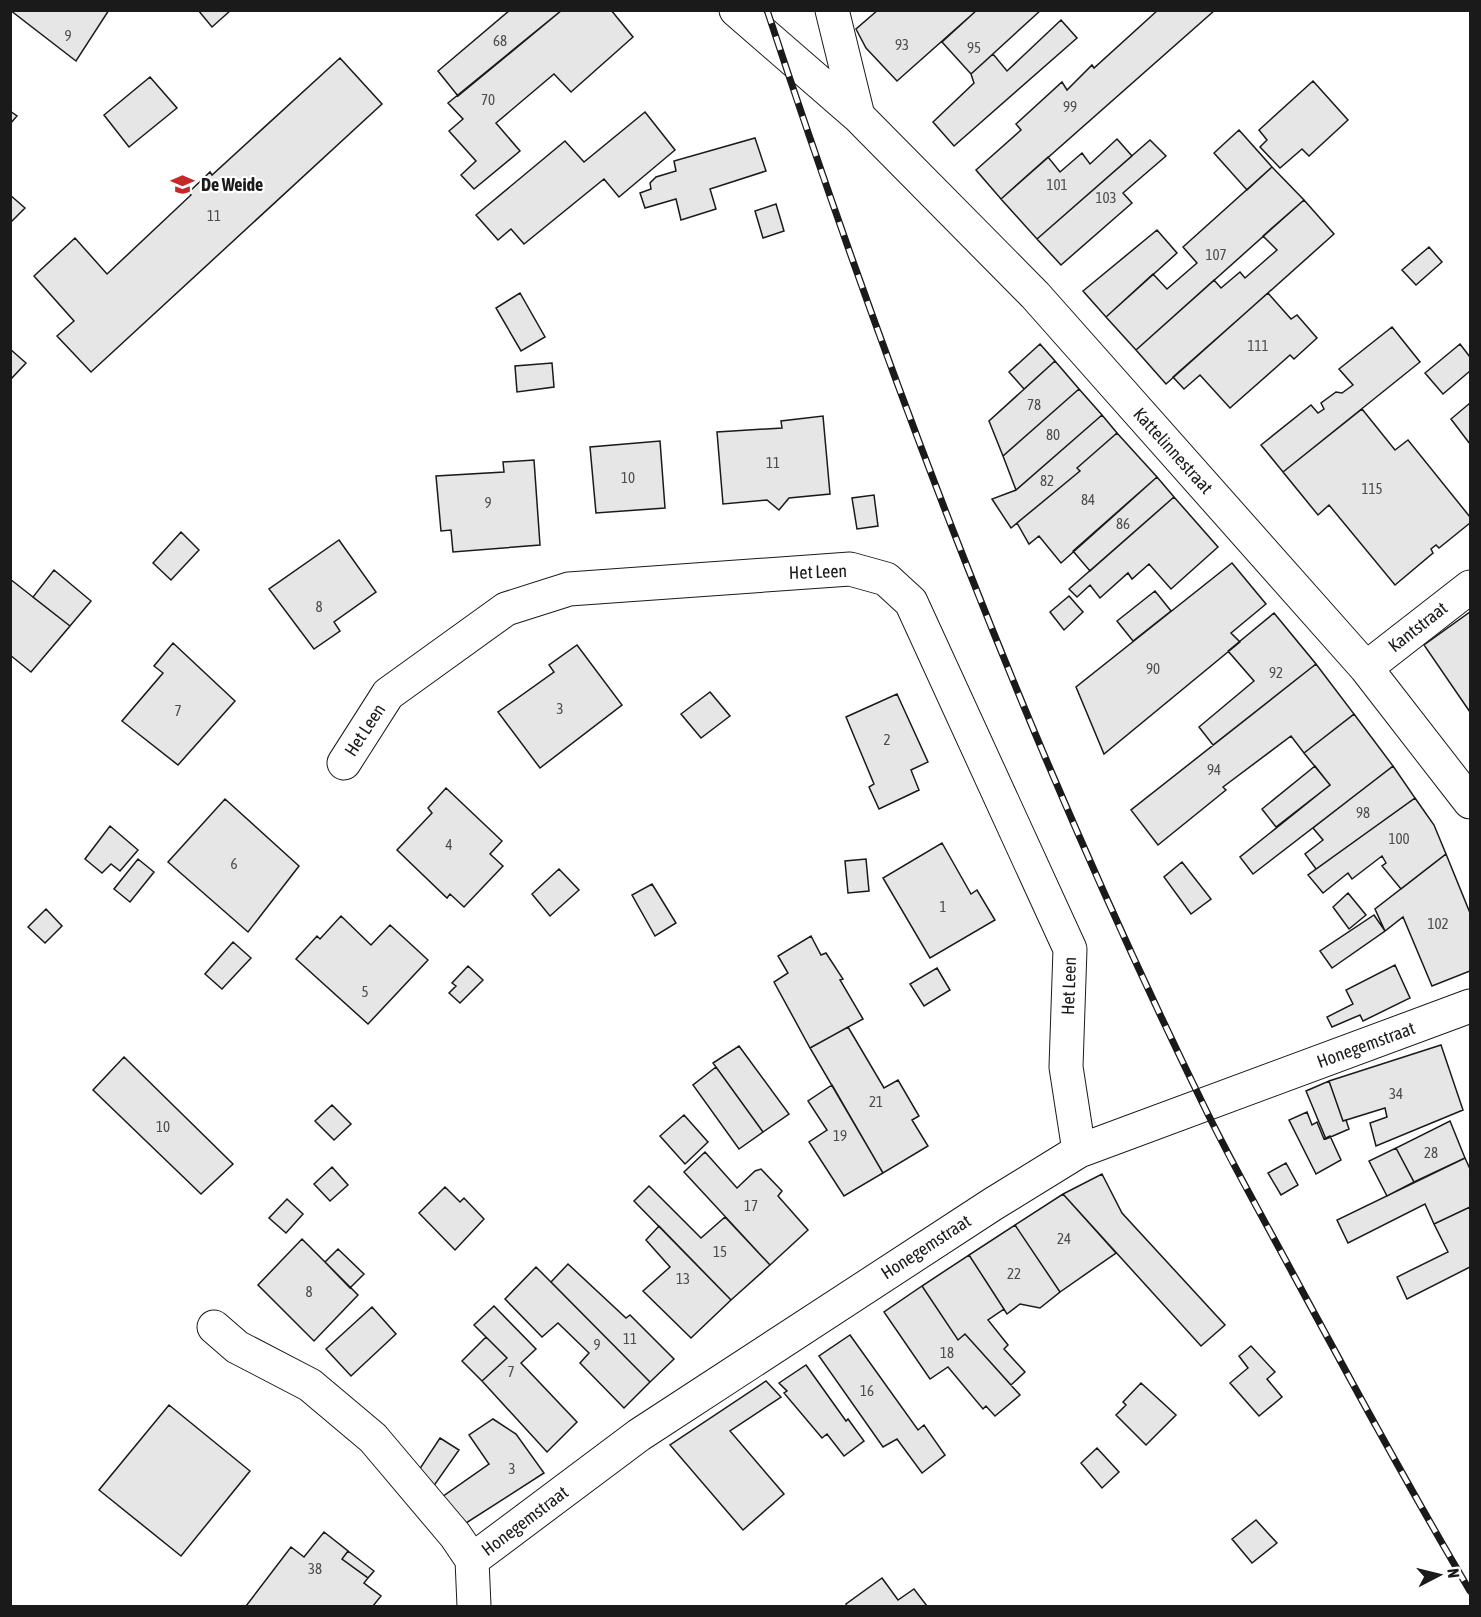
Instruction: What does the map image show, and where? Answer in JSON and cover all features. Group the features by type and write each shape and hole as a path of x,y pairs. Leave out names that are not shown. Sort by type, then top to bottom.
{"street":[{"name":"Kattelinnestraat","path":"736,10 858,116 1035,295 1366,668 1470,802"},
{"path":"832,10 858,116"},
{"name":"Het Leen","path":"344,763 388,694 506,609 569,590 850,569 886,579 911,602 1070,949 1066,1067 1079,1151"},
{"name":"Kantstraat","path":"1366,668 1470,587"},
{"name":"Honegemstraat","path":"474,1606 472,1560 639,1435 993,1204 1079,1151 1470,1006"},
{"path":"214,1327 237,1347 310,1385 373,1438 455,1535 472,1560"}],"building":[{"path":"10,10 109,10 76,61"},
{"path":"198,10 231,10 212,27"},
{"path":"510,10 562,10 458,96 438,71"},
{"path":"562,10 611,10 633,37 571,92 554,74 496,123 520,151 474,189 461,175 476,161 449,131 463,119 448,103"},
{"path":"878,10 977,10 897,81 866,48 856,29"},
{"path":"977,10 1041,10 971,74 942,42"},
{"path":"1158,10 1215,10 1001,199 976,170 1021,130 1016,124 1062,82 1067,90 1092,65 1094,68"},
{"path":"1061,20 1077,38 954,146 933,122 974,83 971,74 993,54 1007,71"},
{"path":"340,58 382,104 91,372 57,336 74,321 34,276 75,238 107,274 191,195 189,192 210,172 212,175"},
{"path":"150,77 177,108 129,147 104,115"},
{"path":"1313,81 1348,120 1309,156 1302,149 1280,168 1260,147 1267,140 1259,130"},
{"path":"10,111 17,116 10,124"},
{"path":"645,112 675,150 619,197 604,179 524,244 511,229 498,240 476,215 565,141 584,162"},
{"path":"1239,130 1272,167 1247,190 1214,153"},
{"path":"755,138 766,171 710,189 716,209 681,220 676,199 645,208 640,193 651,189 650,183 656,177 676,171 674,161"},
{"path":"1117,139 1132,156 1037,239 1001,199 1048,157 1060,172 1082,153 1090,164"},
{"path":"1150,140 1166,156 1123,193 1132,203 1061,265 1037,239"},
{"path":"1272,167 1304,200 1136,350 1106,317 1153,274 1167,289 1197,263 1183,247"},
{"path":"10,195 25,208 10,223"},
{"path":"1304,200 1334,234 1166,384 1136,350 1214,280 1221,288 1240,272 1245,278 1277,250 1263,236"},
{"path":"776,204 784,231 763,238 755,211"},
{"path":"1157,230 1177,253 1106,317 1083,291"},
{"path":"1429,247 1442,262 1416,285 1402,270"},
{"path":"520,293 545,337 521,351 496,308"},
{"path":"1268,293 1291,319 1297,315 1317,338 1294,359 1290,355 1230,408 1200,375 1184,389 1173,377"},
{"path":"1392,327 1420,362 1283,472 1261,445 1311,405 1318,413 1324,409 1321,403 1336,392 1342,393 1353,385 1339,369"},
{"path":"1040,344 1055,361 1024,389 1009,372"},
{"path":"1460,344 1470,357 1470,371 1443,394 1425,373"},
{"path":"10,349 26,363 10,380"},
{"path":"1055,361 1079,389 1003,456 989,421"},
{"path":"552,363 554,387 517,392 515,366"},
{"path":"1079,389 1102,415 1016,490 1003,456"},
{"path":"1470,403 1470,444 1451,419"},
{"path":"1362,409 1395,450 1408,440 1470,517 1470,523 1439,548 1436,545 1431,549 1433,553 1395,585 1329,505 1318,515 1283,472"},
{"path":"1102,415 1117,433 1077,468 1080,471 1011,528 992,499 1016,490"},
{"path":"823,416 830,494 789,498 779,510 767,500 723,504 717,432 782,428 781,421"},
{"path":"1117,433 1157,477 1061,563 1039,536 1029,544 1017,523 1080,471 1077,468"},
{"path":"660,441 665,508 596,513 590,447"},
{"path":"534,460 540,545 453,552 451,530 441,531 436,476 504,472 503,462"},
{"path":"1157,477 1174,497 1090,571 1073,551"},
{"path":"874,495 878,526 857,529 852,498"},
{"path":"1174,497 1218,547 1171,589 1149,564 1132,579 1128,573 1100,598 1090,585 1077,597 1069,589"},
{"path":"181,532 199,550 171,580 153,563"},
{"path":"339,540 376,592 334,622 340,631 314,649 269,589"},
{"path":"1232,563 1266,604 1231,633 1240,642 1104,754 1076,687"},
{"path":"54,570 91,601 70,626 33,597"},
{"path":"10,579 70,626 31,672 10,655"},
{"path":"1155,591 1171,611 1133,641 1117,621"},
{"path":"1069,596 1083,612 1064,630 1050,612"},
{"path":"1470,612 1470,712 1424,645"},
{"path":"1274,613 1316,664 1213,745 1199,727 1254,681 1228,651"},
{"path":"173,643 235,701 178,765 122,721 163,673 154,666"},
{"path":"577,645 622,705 540,768 498,712 554,672 549,665"},
{"path":"1316,664 1354,714 1304,753 1291,736 1223,787 1226,790 1158,845 1131,810"},
{"path":"710,692 730,716 701,738 681,714"},
{"path":"897,694 928,762 911,770 919,790 879,809 869,787 874,784 846,717"},
{"path":"1354,714 1393,766 1253,874 1240,857 1330,785 1304,753"},
{"path":"1315,766 1330,785 1276,827 1262,809"},
{"path":"1393,766 1415,798 1316,869 1305,854 1323,840 1313,828"},
{"path":"446,788 502,841 490,854 503,866 464,907 450,894 447,898 397,850 432,813 428,808"},
{"path":"1415,798 1434,825 1446,854 1401,889 1382,866 1386,863 1382,856 1352,879 1348,873 1323,893 1308,875"},
{"path":"225,799 299,866 248,932 168,862"},
{"path":"110,826 138,850 120,871 111,864 102,873 85,859"},
{"path":"942,843 971,894 977,890 995,920 930,958 883,878"},
{"path":"1446,854 1470,913 1470,971 1432,986 1403,917 1385,931 1375,909"},
{"path":"138,859 154,872 130,902 114,889"},
{"path":"866,859 869,891 848,893 845,861"},
{"path":"1182,862 1211,899 1191,914 1164,877"},
{"path":"559,869 579,890 550,916 532,894"},
{"path":"652,884 676,923 655,936 632,895"},
{"path":"1348,893 1366,915 1349,929 1333,907"},
{"path":"46,909 62,926 45,943 28,927"},
{"path":"1374,915 1385,931 1332,968 1320,951"},
{"path":"341,916 371,945 390,925 428,960 368,1024 296,959 317,936 320,939"},
{"path":"811,936 821,955 826,953 843,979 840,980 863,1019 810,1048 774,982 788,973 778,956"},
{"path":"233,942 251,958 222,989 205,974"},
{"path":"1395,965 1410,998 1363,1021 1360,1015 1332,1027 1327,1017 1353,1004 1346,990"},
{"path":"468,966 483,980 460,1003 449,993 456,986 452,983"},
{"path":"937,968 950,990 924,1006 910,984"},
{"path":"848,1027 884,1088 898,1080 919,1116 912,1120 928,1146 883,1173 810,1048"},
{"path":"1441,1045 1463,1110 1376,1146 1370,1123 1387,1117 1385,1108 1343,1121 1329,1081"},
{"path":"739,1046 789,1114 763,1132 713,1063"},
{"path":"124,1057 233,1164 201,1194 93,1090"},
{"path":"716,1067 763,1132 739,1149 693,1085"},
{"path":"1329,1081 1343,1121 1346,1120 1349,1129 1326,1139 1306,1091"},
{"path":"832,1085 883,1173 844,1196 809,1142 827,1130 808,1101"},
{"path":"332,1105 351,1124 334,1140 315,1121"},
{"path":"1307,1112 1312,1125 1317,1122 1324,1139 1330,1136 1341,1160 1316,1174 1289,1120"},
{"path":"684,1115 708,1142 685,1164 660,1136"},
{"path":"1450,1121 1465,1158 1414,1182 1396,1148"},
{"path":"1396,1148 1414,1182 1387,1196 1369,1161"},
{"path":"705,1152 737,1188 755,1171 761,1169 782,1191 778,1196 808,1230 770,1265 684,1172"},
{"path":"1465,1158 1470,1169 1470,1207 1434,1224 1425,1204 1348,1243 1337,1220"},
{"path":"1286,1163 1298,1185 1281,1195 1268,1173"},
{"path":"332,1167 348,1185 330,1201 314,1184"},
{"path":"1102,1174 1122,1213 1225,1325 1201,1346 1063,1194"},
{"path":"649,1186 701,1238 725,1217 770,1265 731,1300 634,1201"},
{"path":"445,1187 460,1202 464,1198 484,1219 455,1250 419,1213"},
{"path":"1063,1194 1116,1253 1060,1292 1015,1225"},
{"path":"287,1199 303,1214 286,1233 269,1218"},
{"path":"1470,1207 1470,1267 1407,1299 1397,1277 1448,1252 1434,1224"},
{"path":"1015,1225 1060,1292 1040,1308 1020,1304 1007,1314 969,1255"},
{"path":"659,1226 731,1300 691,1338 643,1291 670,1267 646,1240"},
{"path":"302,1239 358,1295 314,1341 258,1285"},
{"path":"338,1249 364,1274 350,1288 325,1262"},
{"path":"969,1255 1004,1309 988,1320 1008,1345 1004,1349 1025,1372 1011,1385 965,1334 958,1340 922,1286"},
{"path":"568,1264 626,1318 630,1315 674,1359 650,1382 551,1282"},
{"path":"536,1267 650,1382 624,1408 580,1363 589,1353 558,1323 542,1337 505,1299"},
{"path":"922,1286 958,1340 965,1334 1020,1395 995,1416 986,1406 983,1409 948,1367 930,1379 884,1312"},
{"path":"494,1306 536,1349 521,1363 577,1422 547,1452 482,1381 507,1358 474,1325"},
{"path":"372,1307 396,1334 351,1376 326,1349"},
{"path":"850,1335 918,1430 924,1425 945,1455 922,1473 897,1439 883,1447 819,1356"},
{"path":"486,1337 507,1358 482,1381 462,1361"},
{"path":"1251,1346 1275,1372 1267,1379 1282,1397 1259,1416 1230,1383 1248,1368 1239,1356"},
{"path":"806,1365 846,1421 848,1419 864,1441 844,1456 827,1434 822,1438 784,1393 787,1391 779,1383"},
{"path":"766,1381 781,1397 730,1431 784,1494 743,1530 670,1445"},
{"path":"1141,1383 1176,1415 1146,1445 1116,1415 1126,1405 1123,1402"},
{"path":"169,1405 250,1471 181,1556 99,1490"},
{"path":"493,1419 516,1434 544,1473 463,1525 442,1497 489,1464 469,1435"},
{"path":"440,1438 459,1450 433,1487 417,1473"},
{"path":"1097,1448 1119,1472 1102,1488 1081,1463"},
{"path":"1256,1520 1277,1543 1252,1563 1232,1539"},
{"path":"324,1532 348,1551 342,1559 368,1578 364,1583 381,1596 373,1606 246,1606 291,1547 304,1557"},
{"path":"348,1551 374,1571 368,1578 342,1559"},
{"path":"882,1578 898,1600 914,1589 927,1606 847,1606 846,1604"}],"railway":[{"path":"767,10 814,150 913,427 1021,700 1079,835 1139,969 1224,1145 1424,1512 1470,1591"}],"place":[{"name":"De Weide","path":"183,185"}]}
